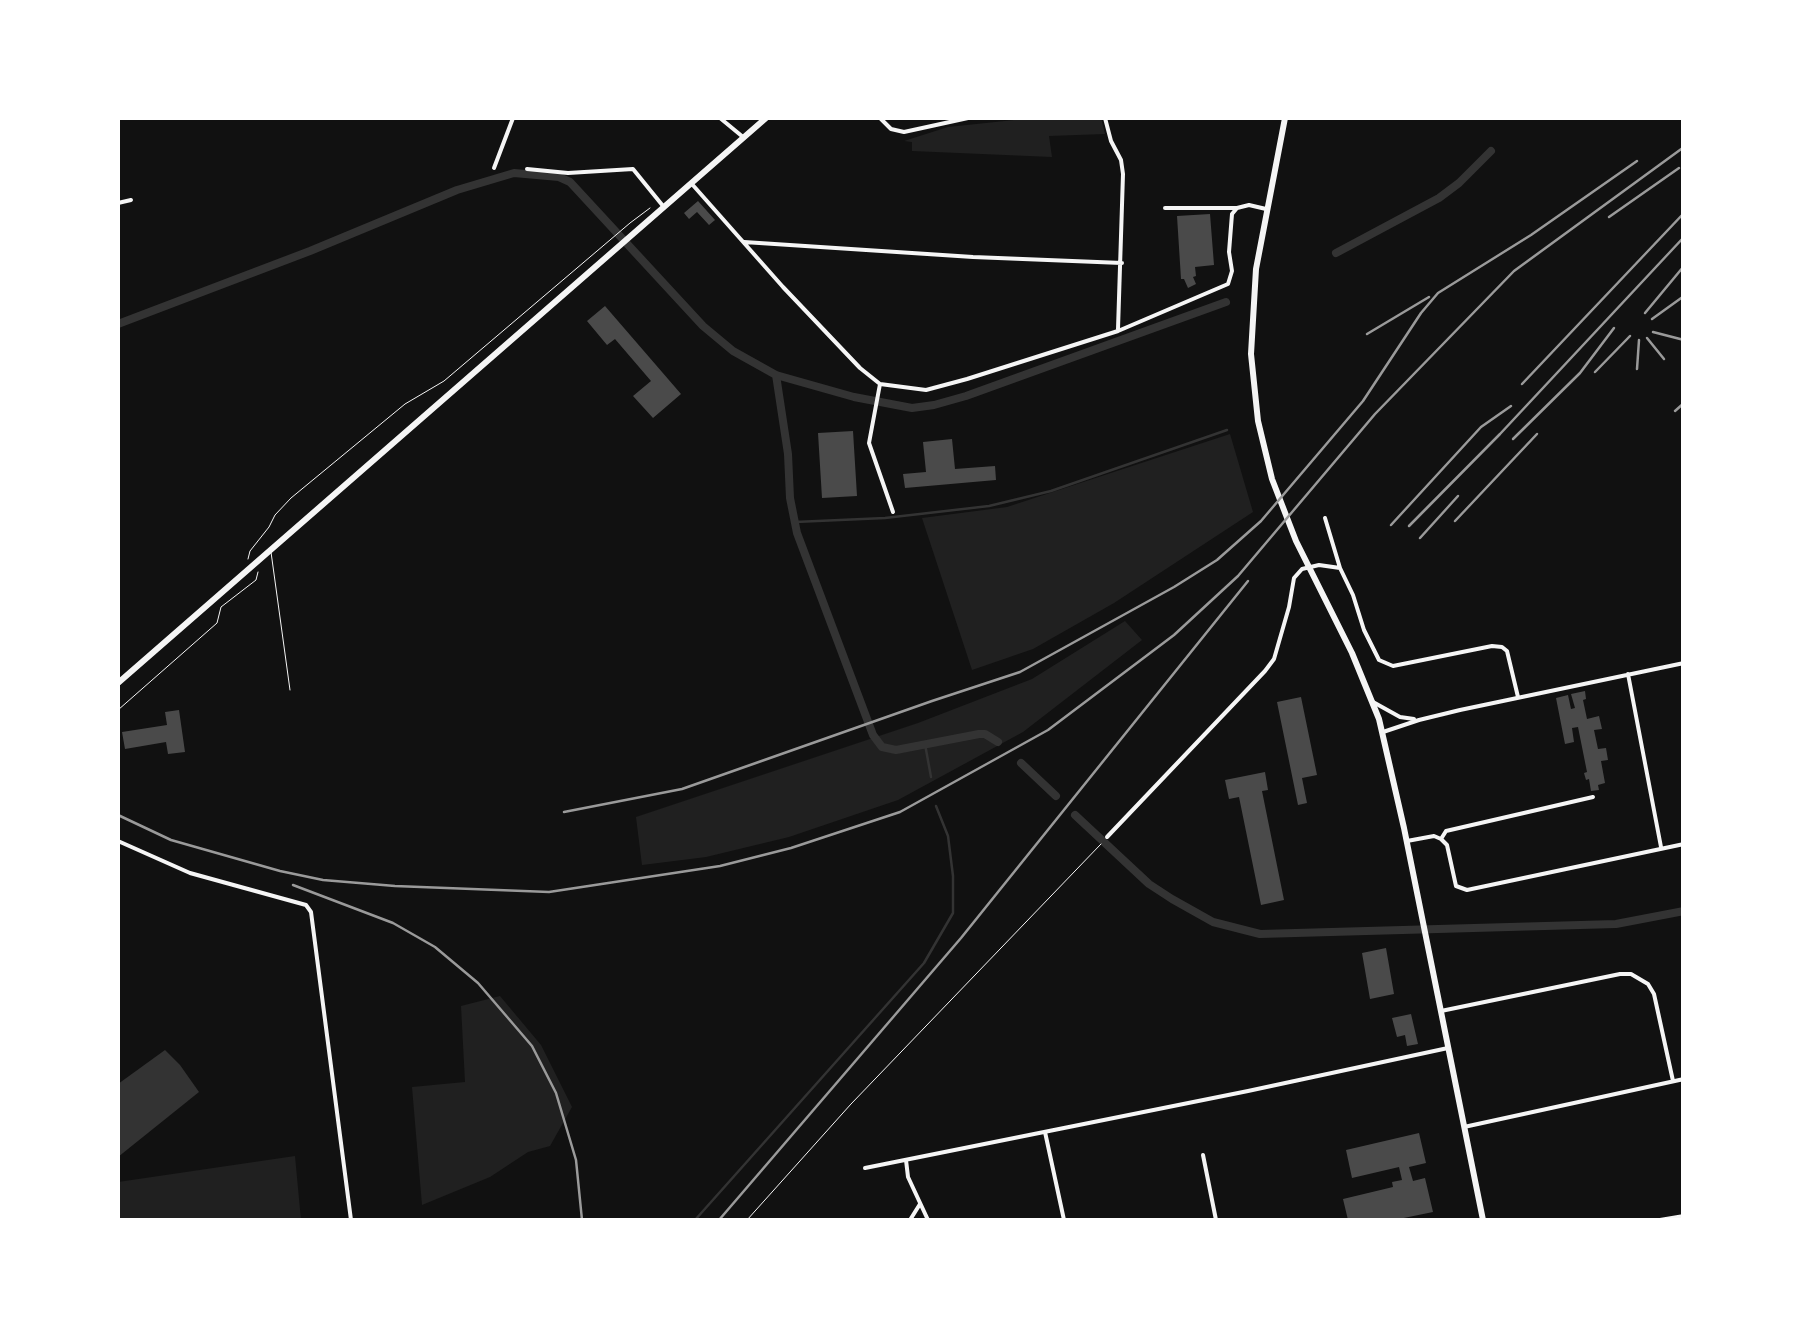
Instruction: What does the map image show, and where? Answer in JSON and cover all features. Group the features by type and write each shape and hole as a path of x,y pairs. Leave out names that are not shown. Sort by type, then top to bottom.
{"main road":[{"path":"118,683 766,118"},
{"path":"1285,118 1261,235 1252,310 1251,354 1258,421 1272,479 1314,581 1352,653 1383,732 1483,1220"}],"street":[{"path":"494,168 514,118"},
{"path":"720,118 744,139"},
{"path":"880,118 891,128 904,132 968,118"},
{"path":"1105,118 1123,174 1118,331"},
{"path":"527,169 568,173 633,169 664,206"},
{"path":"691,183 860,368 880,384 926,390 1118,331 1228,284 1232,271 1232,214 1237,208"},
{"path":"118,203 131,200"},
{"path":"1165,208 1266,209"},
{"path":"744,242 1122,262"},
{"path":"880,384 868,442 893,512"},
{"path":"1325,518 1340,568 1379,660 1394,666 1502,647 1507,651 1518,698"},
{"path":"1108,837 1265,671 1274,658 1294,578 1302,569 1320,565 1340,568"},
{"path":"1383,732 1419,720 1684,663"},
{"path":"1628,674 1661,848"},
{"path":"1372,702 1400,717 1419,720"},
{"path":"1441,839 1446,832 1593,797"},
{"path":"1406,840 1434,836 1441,839 1447,845 1456,886 1467,890 1684,844"},
{"path":"118,841 190,873 306,905 311,912 351,1220"},
{"path":"1441,1011 1631,974 1648,984 1654,994 1673,1081"},
{"path":"865,1168 1448,1048"},
{"path":"1464,1126 1684,1079"},
{"path":"1045,1132 1064,1220"},
{"path":"1203,1155 1216,1220"},
{"path":"906,1160 908,1177 928,1220"},
{"path":"910,1220 920,1204"},
{"path":"1660,1220 1684,1216"}],"lane":[{"path":"271,549 290,690"}],"path":[{"path":"444,381 624,228"},
{"path":"747,1220 851,1104 1100,844"}],"shaded area":[{"path":"1033,118 1101,118 1105,134 1049,136 1052,157 912,151 912,142 904,141 948,127"},
{"path":"1230,434 1253,512 1114,603 1033,649 972,670 922,518 1007,507"},
{"path":"1125,621 1142,640 1023,732 898,800 789,837 706,857 642,865 636,817 918,723 1032,679"},
{"path":"500,996 541,1045 572,1107 550,1146 528,1152 490,1177 422,1205 412,1087 465,1082 461,1006"},
{"path":"165,1050 199,1092 118,1157 118,1084"},
{"path":"295,1156 301,1220 118,1220 118,1182"}],"building":[{"path":"698,201 715,220 709,225 697,212 689,219 684,213"},
{"path":"1210,214 1214,265 1195,267 1196,284 1188,288 1181,279 1177,216"},
{"path":"605,306 681,394 653,418 633,396 651,381 615,339 607,345 587,321"},
{"path":"853,431 857,496 822,498 818,433"},
{"path":"952,439 955,469 995,466 996,480 905,488 903,474 926,472 923,442"},
{"path":"1585,691 1587,719 1599,716 1602,729 1594,730 1598,749 1606,748 1608,760 1601,761 1605,783 1598,785 1599,790 1591,791 1584,773 1587,772 1578,727 1572,728 1574,742 1565,744 1556,698 1568,695 1571,709 1575,708 1571,694"},
{"path":"1301,697 1317,775 1302,778 1307,803 1298,805 1277,702"},
{"path":"179,710 185,752 168,754 166,742 125,749 122,732 167,725 165,712"},
{"path":"1265,772 1268,790 1262,791 1284,900 1261,905 1239,797 1229,799 1225,780"},
{"path":"1386,948 1394,994 1370,999 1362,953"},
{"path":"1411,1014 1418,1044 1407,1046 1405,1035 1397,1037 1392,1018"},
{"path":"1419,1133 1426,1163 1409,1167 1413,1181 1425,1178 1433,1212 1394,1220 1348,1220 1343,1199 1393,1187 1392,1182 1402,1180 1399,1167 1352,1178 1346,1150"}],"waterway":[{"path":"1336,253 1439,198 1491,151"},
{"path":"118,324 457,190 514,173 559,177 570,182 703,326 733,351 776,375 912,408 966,396 1226,302"},
{"path":"776,375 797,533 873,735 882,747 896,750 979,734 998,742"},
{"path":"795,522 885,518 989,506 1051,491 1227,430"},
{"path":"925,744 931,777"},
{"path":"1021,763 1056,796"},
{"path":"695,1220 924,963 953,913 948,836 936,806"},
{"path":"1075,815 1149,884 1172,899 1213,922 1260,934 1616,924 1684,911"}],"railway":[{"path":"118,815 171,840 323,880 549,892 720,866 791,848 900,812 1048,730 1174,635 1238,576 1375,414 1514,271 1684,147"},
{"path":"564,812 682,789 1020,672 1174,587 1217,560 1261,521 1363,401 1438,293 1531,235 1637,161"},
{"path":"1609,217 1679,168"},
{"path":"1522,384 1684,213"},
{"path":"1409,526 1684,237"},
{"path":"1645,313 1684,266"},
{"path":"1652,319 1684,296"},
{"path":"1367,334 1429,297"},
{"path":"1513,439 1580,373 1614,328"},
{"path":"1653,332 1684,340"},
{"path":"1595,372 1630,336"},
{"path":"1647,338 1664,359"},
{"path":"1637,369 1639,340"},
{"path":"1675,411 1684,403"},
{"path":"1391,525 1481,427 1511,406"},
{"path":"1455,521 1537,434"},
{"path":"1420,538 1458,496"},
{"path":"719,1220 961,938 1248,581"},
{"path":"293,885 393,923 435,947 478,983 532,1046 556,1093 576,1160 582,1220"}]}
